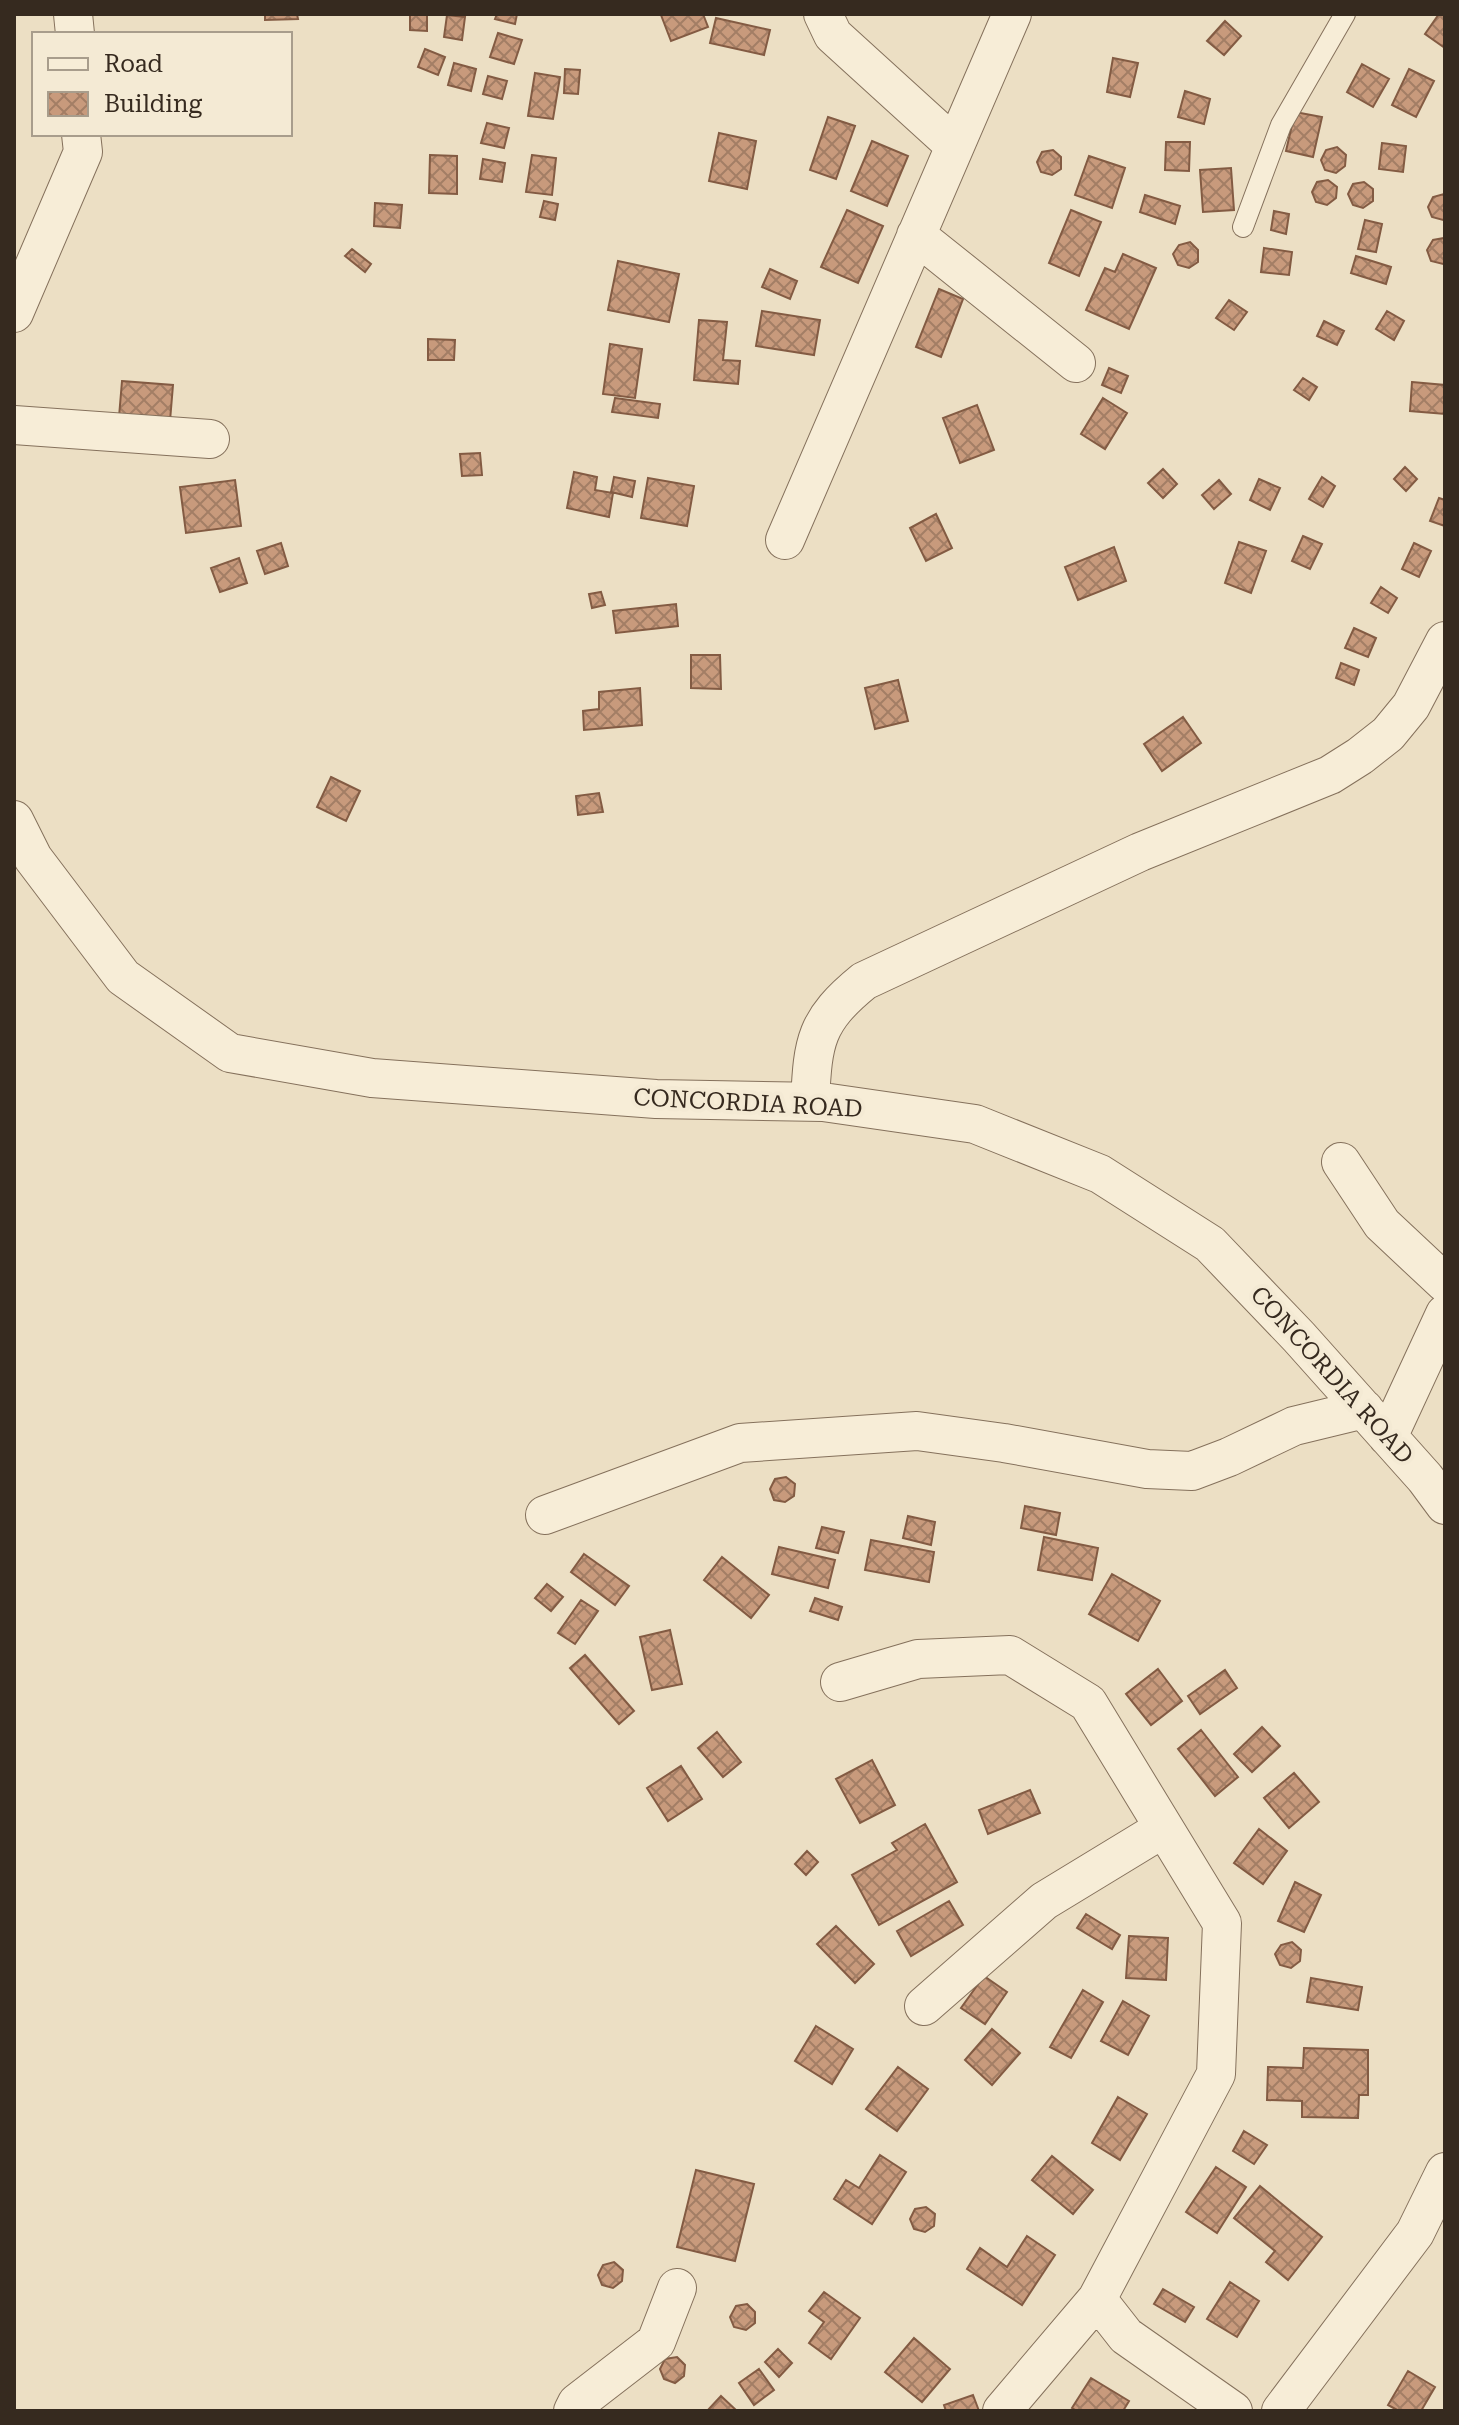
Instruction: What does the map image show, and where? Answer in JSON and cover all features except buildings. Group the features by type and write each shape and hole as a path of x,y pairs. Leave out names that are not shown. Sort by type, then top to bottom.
{"street":[{"path":"823,14 833,35 955,146"},
{"path":"785,540 1012,14"},
{"path":"14,313 83,152 81,136"},
{"path":"916,235 1076,363"},
{"path":"14,425 210,439"},
{"path":"810,1101 812,1055 822,1027 836,1003 864,981 1140,852 1330,775 1388,734 1411,706 1445,641"},
{"name":"CONCORDIA ROAD","path":"14,820 33,858 123,977 230,1053 372,1078 656,1099 810,1101 975,1124 1100,1174 1210,1244 1299,1337 1425,1478 1445,1505"},
{"path":"1341,1162 1382,1224 1445,1283"},
{"path":"545,1515 740,1443 917,1431 1147,1469 1192,1471 1294,1426 1376,1423 1445,1314"},
{"path":"840,1682 918,1659 1010,1655 1088,1703 1222,1923 1216,2074 1097,2299 1002,2411"},
{"path":"924,2006 1044,1901 1164,1828"},
{"path":"1281,2411 1415,2233 1445,2172"},
{"path":"573,2411 577,2403 656,2342 677,2288"},
{"path":"1097,2299 1126,2336 1233,2411"}],"lane":[{"path":"1243,227 1281,125 1345,14"}]}
